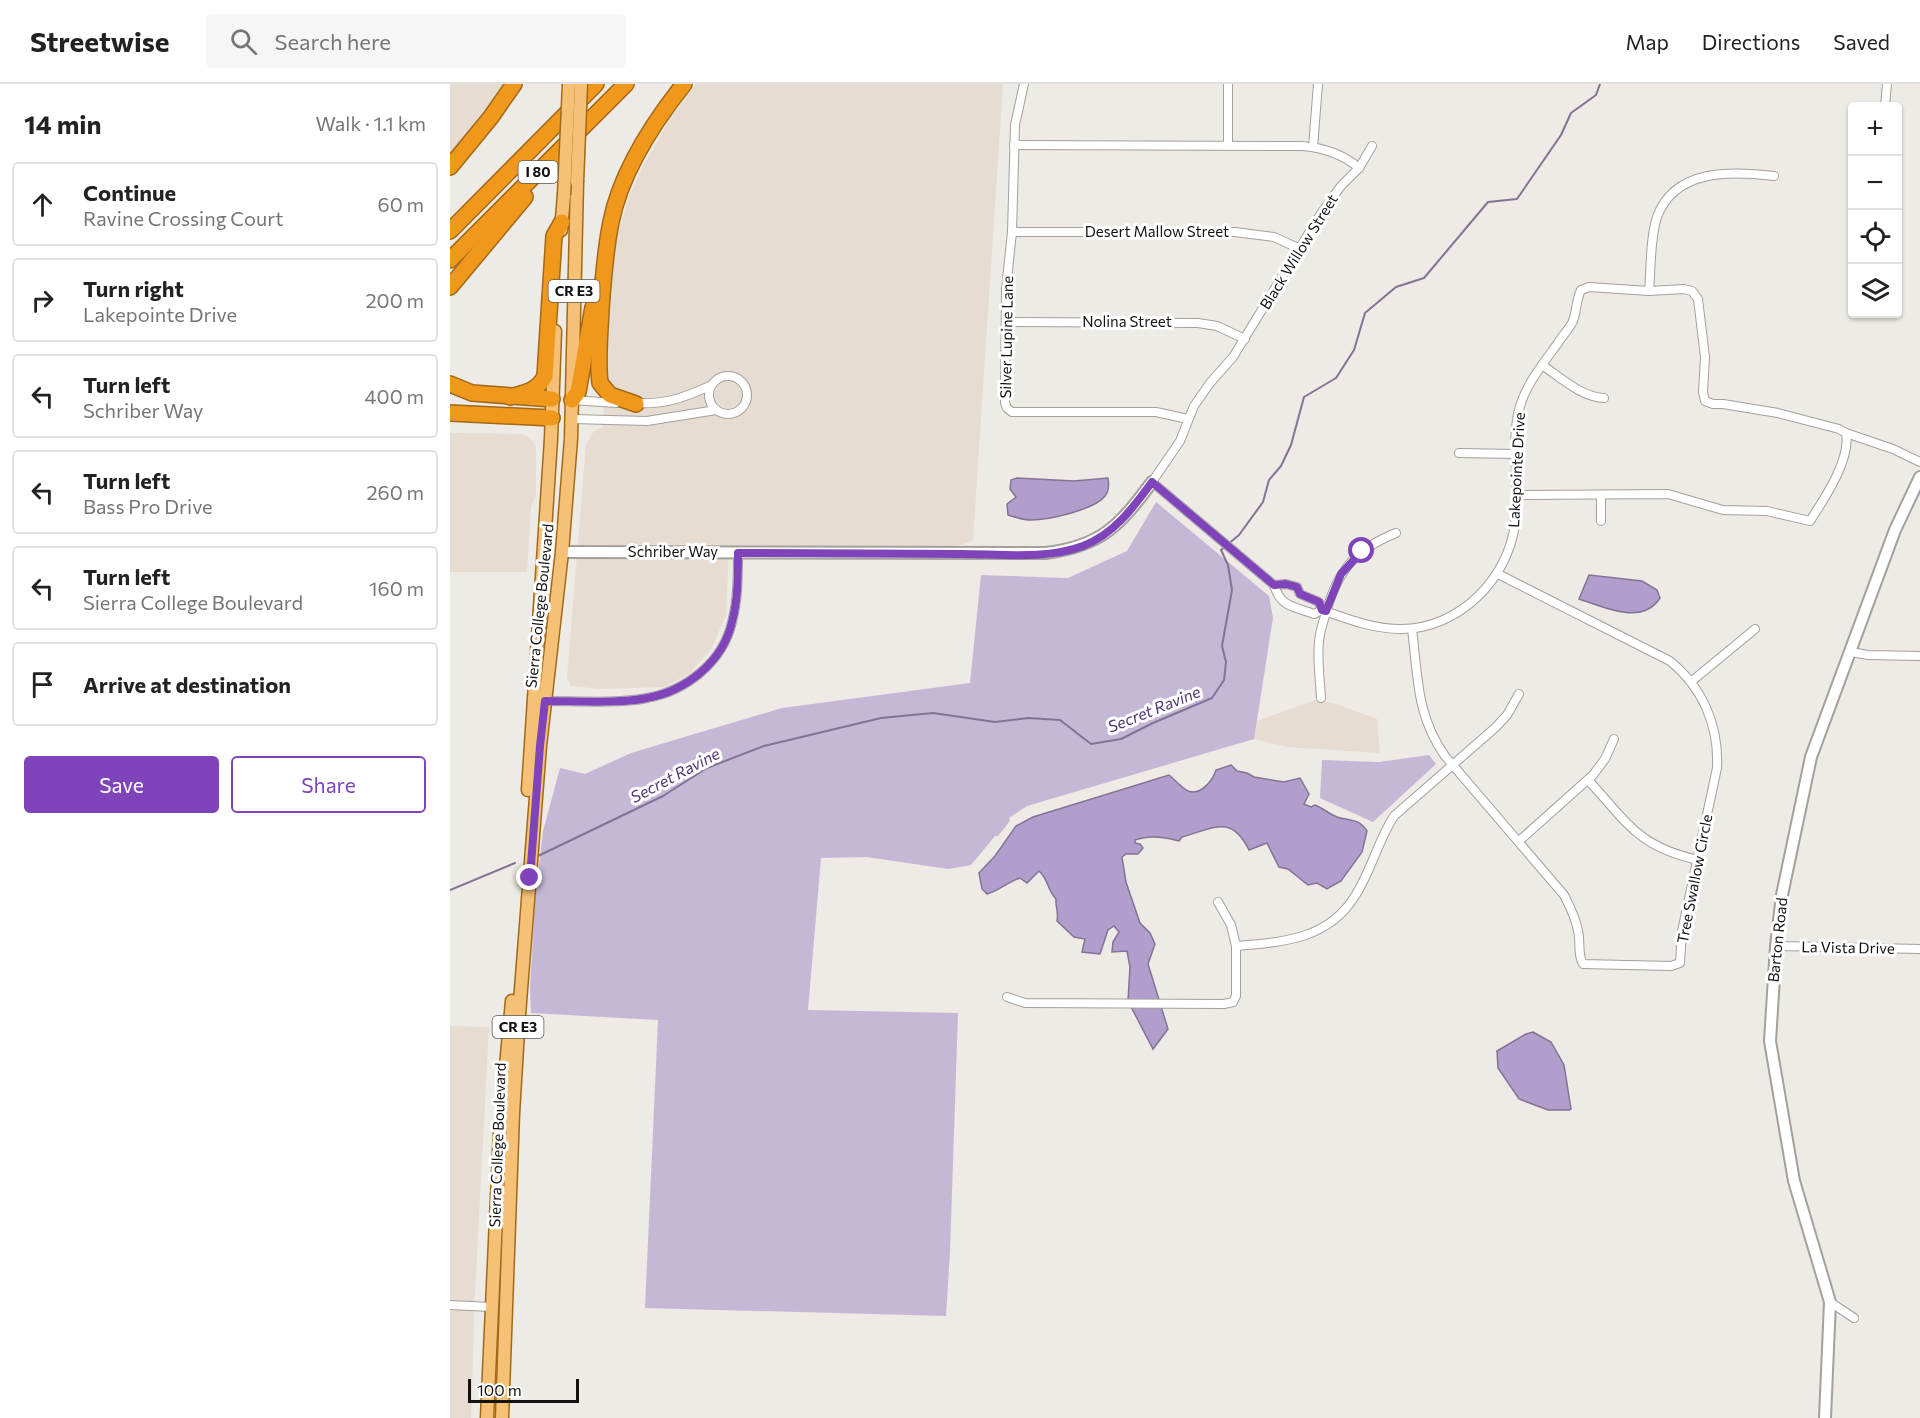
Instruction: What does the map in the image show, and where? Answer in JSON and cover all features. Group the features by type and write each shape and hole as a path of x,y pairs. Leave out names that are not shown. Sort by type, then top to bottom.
{"highway":[{"path":"450,167 491,117 514,84"},
{"path":"560,121 583,84"},
{"name":"I 80","path":"450,231 596,84"},
{"name":"I 80","path":"450,260 626,84"},
{"path":"572,400 578,392 606,231 634,162 657,122 684,84"},
{"path":"450,287 579,131"},
{"path":"510,397 534,389 541,384 545,376 554,236 562,222"},
{"path":"611,222 604,268 600,383 610,395 636,404"},
{"path":"450,384 472,393 552,399"},
{"path":"450,413 552,418"}],"main road":[{"name":"Sierra College Boulevard","path":"487,1418 499,1308 540,746 539,702 552,399 569,84"},
{"name":"Sierra College Boulevard","path":"539,702 562,552 572,419 577,182 583,84"},
{"path":"552,399 572,400"},
{"path":"552,418 572,419"},
{"name":"Sierra College Boulevard","path":"499,1308 502,1418"}],"street":[{"name":"Silver Lupine Lane","path":"1024,84 1016,117 1012,232 1006,289 1005,403 1007,408 1012,412 1156,412 1188,419"},
{"path":"1228,84 1228,144"},
{"path":"1313,147 1318,84"},
{"path":"1885,102 1887,84"},
{"path":"1014,145 1228,144 1313,147 1341,156 1359,168"},
{"name":"Black Willow Street","path":"1152,482 1180,441 1188,419 1210,383 1233,357 1245,339 1298,248 1330,199 1359,168 1372,146"},
{"path":"1774,176 1748,173 1710,174 1684,184 1672,193 1657,217 1649,291 1684,289 1692,291 1698,299 1705,357 1703,392 1706,401 1713,404 1778,413 1839,429 1846,434 1893,449 1920,462"},
{"name":"Desert Mallow Street","path":"1012,232 1235,232 1274,237 1298,248"},
{"name":"Lakepointe Drive","path":"1274,585 1286,584 1297,587 1300,594 1319,602 1324,610 1375,627 1412,629 1436,623 1465,607 1479,596 1498,574 1512,542 1516,521 1517,427 1521,403 1542,364 1573,321 1576,299 1581,290 1589,287 1649,291"},
{"name":"Nolina Street","path":"1006,322 1191,322 1217,326 1245,339"},
{"path":"1542,364 1582,392 1604,398"},
{"path":"572,400 636,404 668,402 710,386 720,377 732,376 741,381 747,393 745,404 737,412 726,414 716,410 647,421 572,419"},
{"path":"710,386 709,399 716,410"},
{"path":"1516,495 1668,494 1723,510 1767,511 1810,521 1828,493 1846,451 1848,443 1846,434"},
{"path":"1460,453 1516,454"},
{"name":"Barton Road","path":"1825,1418 1830,1302 1794,1181 1771,1047 1776,946 1782,895 1811,757 1895,530 1920,477"},
{"name":"Lakepointe Drive","path":"1152,482 1274,585 1284,604 1314,614 1324,610"},
{"name":"Schriber Way","path":"562,552 1018,554 1068,550 1091,542 1112,528 1126,516 1152,482"},
{"path":"1601,495 1601,521"},
{"path":"1321,698 1319,639 1324,610 1348,564 1362,551 1396,533"},
{"path":"539,702 646,698 674,689 696,677 714,659 729,633 735,606 738,553"},
{"name":"Tree Swallow Circle","path":"1412,629 1423,716 1435,741 1564,895 1579,933 1579,958 1583,964 1671,966 1680,963 1682,932 1715,781 1718,754 1711,718 1692,681 1654,651 1498,574"},
{"path":"1292,606 1300,594"},
{"path":"1692,681 1755,629"},
{"path":"1851,652 1868,655 1920,656"},
{"path":"1236,946 1289,941 1316,932 1339,915 1355,896 1384,832 1394,816 1507,715 1519,693"},
{"path":"1519,841 1588,780 1599,768 1614,739"},
{"path":"1588,780 1622,819 1645,840 1661,849 1698,860"},
{"path":"1007,997 1025,1003 1224,1004 1233,1002 1236,996 1236,946 1231,925 1218,902"},
{"name":"La Vista Drive","path":"1776,946 1920,949"},
{"path":"1830,1302 1854,1318"},
{"path":"450,1305 499,1308"}],"shaded area":[{"path":"450,84 504,84 450,155"},
{"path":"696,84 1003,84 973,540 955,547 729,550 726,616 711,649 689,674 664,687 601,689 571,686 567,678 586,444 594,431 603,427 610,281 615,241 629,197 642,168 669,121"},
{"path":"450,433 522,434 530,438 536,446 536,496 531,507 527,572 450,572"},
{"path":"1017,478 1074,481 1108,478 1108,487 1106,494 1091,506 1039,520 1028,520 1008,515 1007,504 1016,497 1010,489 1011,480"},
{"path":"1156,502 1269,596 1273,618 1254,739 1027,806 1009,818 1010,821 998,836 995,836 971,865 948,869 867,857 821,858 808,1010 958,1013 946,1316 645,1308 658,1020 531,1013 530,988 535,901 543,831 560,768 585,774 631,753 782,708 970,683 981,575 1068,578 1127,551"},
{"path":"1589,575 1642,581 1657,590 1660,598 1643,611 1633,613 1611,610 1579,599"},
{"path":"1316,700 1333,703 1377,719 1380,753 1288,747 1254,739 1257,721"},
{"path":"1429,755 1436,764 1373,822 1320,798 1322,760 1379,762"},
{"path":"1231,765 1237,771 1254,777 1284,782 1300,778 1309,794 1304,804 1311,807 1315,805 1334,816 1357,822 1364,827 1367,831 1362,852 1341,881 1327,889 1317,883 1308,885 1288,869 1279,867 1267,843 1249,850 1242,839 1228,828 1213,828 1182,837 1179,841 1157,837 1135,840 1135,843 1140,844 1143,848 1138,854 1126,854 1122,857 1126,882 1140,923 1150,933 1155,944 1148,964 1168,1029 1153,1049 1128,1001 1130,967 1127,951 1112,952 1113,942 1119,932 1114,926 1108,930 1100,954 1082,952 1085,939 1074,937 1057,921 1056,899 1039,871 1027,883 1020,878 987,894 982,889 979,873 995,856 1016,826 1033,817 1169,775 1188,791 1197,791 1209,782 1216,770"},
{"path":"450,1026 489,1027 471,1418 450,1418"},
{"path":"1533,1032 1551,1042 1564,1065 1571,1109 1569,1110 1548,1110 1519,1099 1498,1068 1497,1051"}],"waterway":[{"name":"Secret Ravine","path":"538,856 663,796 707,768 764,746 881,718 933,713 995,722 1028,718 1060,720 1091,744 1121,739 1212,698 1224,680 1226,662 1222,646 1232,590 1228,565 1221,550 1239,535 1263,502 1269,480 1281,466 1291,445 1304,397 1336,378 1354,350 1365,313 1396,287 1424,278 1488,202 1517,199 1561,135 1571,113 1596,95 1600,84"},
{"name":"Secret Ravine","path":"450,890 515,863"}],"route":[{"path":"530,878 545,701 646,698 674,689 696,677 714,659 729,633 735,606 738,553 1018,554 1068,550 1099,538 1112,528 1126,516 1152,482 1274,585 1286,584 1297,587 1300,594 1319,602 1322,610 1326,611 1341,574 1354,557 1362,551"}]}
